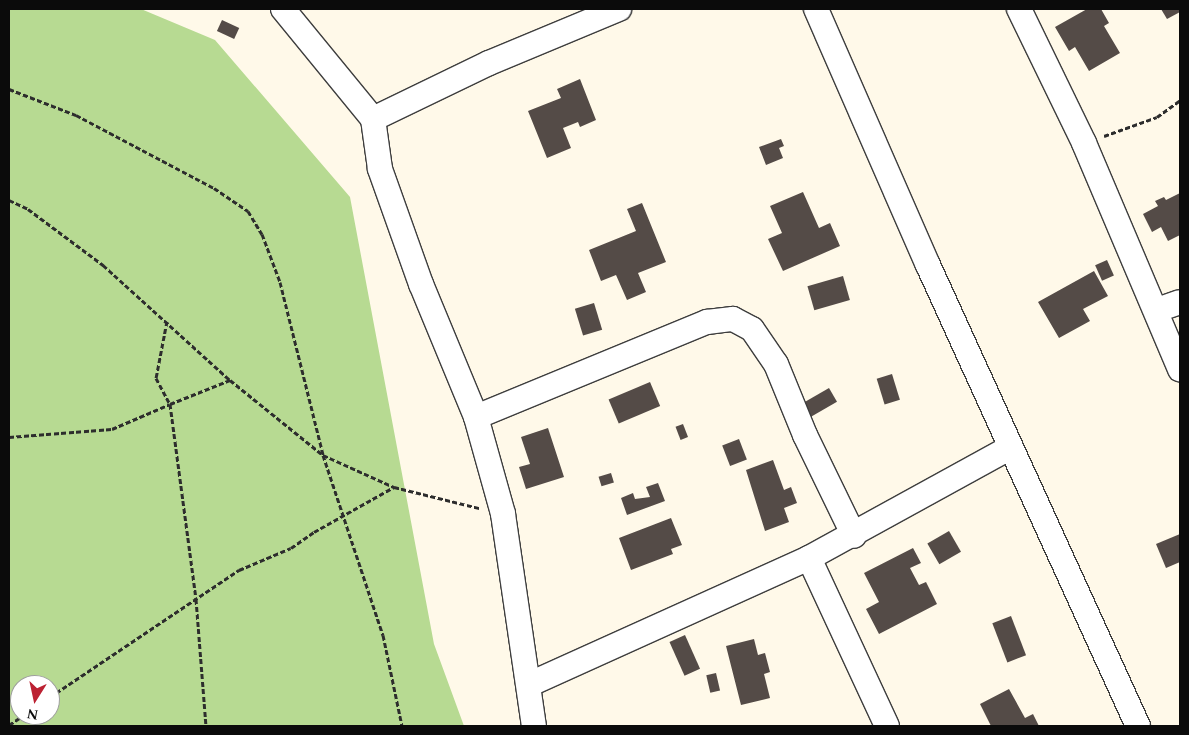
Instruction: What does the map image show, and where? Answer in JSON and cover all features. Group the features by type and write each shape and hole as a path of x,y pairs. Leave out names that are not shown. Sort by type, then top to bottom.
{"street":[{"path":"282,9 373,119 380,168 421,284 476,418 503,514 530,684 534,726"},
{"path":"373,119 592,13 619,9"},
{"path":"816,9 1011,447 1138,726"},
{"path":"1019,9 1084,143 1157,310 1180,369"},
{"path":"1157,310 1180,302"},
{"path":"476,418 706,322 733,319 752,329 776,364 804,435 854,536"},
{"path":"530,684 854,536 1011,447"},
{"path":"809,558 887,726"}],"path":[{"path":"9,89 76,115 214,188 248,210 262,234 280,282 323,455 345,515 383,635 402,726"},
{"path":"1084,143 1157,117 1180,100"},
{"path":"9,200 28,209 103,265 230,380 323,455 394,487 503,514"},
{"path":"167,321 156,378 170,404 196,599 206,726"},
{"path":"9,437 112,429 230,380"},
{"path":"60,690 239,570 274,552 291,548 394,487"}],"green space":[{"path":"9,9 141,9 215,40 350,197 434,644 464,726 9,726"}],"building":[{"path":"1087,9 1101,9 1109,23 1104,26 1120,53 1089,71 1075,47 1069,51 1055,27"},
{"path":"1161,9 1180,9 1180,12 1167,19"},
{"path":"222,20 239,28 234,39 217,31"},
{"path":"580,79 596,120 580,127 578,122 563,128 571,148 547,158 528,111 561,98 557,89"},
{"path":"781,139 784,146 779,148 783,158 766,165 759,147"},
{"path":"803,192 819,228 830,223 840,246 783,271 768,239 782,233 770,206"},
{"path":"1180,193 1180,235 1168,241 1161,227 1152,232 1143,214 1158,206 1155,201 1164,197 1166,200"},
{"path":"642,203 666,262 638,273 646,292 627,300 616,275 601,281 589,250 636,231 627,209"},
{"path":"1107,260 1114,276 1102,281 1095,265"},
{"path":"1094,271 1108,296 1083,309 1090,321 1059,338 1038,302"},
{"path":"843,276 850,300 814,310 807,286"},
{"path":"594,303 602,330 583,336 575,309"},
{"path":"892,374 900,400 885,404 877,379"},
{"path":"650,382 660,406 619,424 609,400"},
{"path":"829,388 837,402 808,418 800,404"},
{"path":"683,424 688,437 681,440 676,427"},
{"path":"548,428 564,477 526,489 519,467 530,464 521,437"},
{"path":"739,439 747,460 730,466 722,445"},
{"path":"773,460 784,490 791,487 797,503 784,508 789,522 765,531 746,470"},
{"path":"611,473 614,483 601,486 599,477"},
{"path":"658,483 665,501 627,515 621,498 633,493 635,499 650,497 646,487"},
{"path":"671,518 682,545 671,549 673,554 631,570 619,538"},
{"path":"949,531 961,552 939,564 927,544"},
{"path":"1180,534 1180,562 1166,568 1156,544"},
{"path":"913,548 921,563 910,568 919,585 926,582 937,604 879,634 866,609 879,602 864,573"},
{"path":"1011,616 1026,655 1007,662 992,623"},
{"path":"685,635 700,669 685,676 669,642"},
{"path":"754,639 758,655 765,653 770,672 764,674 770,698 741,705 726,646"},
{"path":"716,673 720,691 710,693 706,675"},
{"path":"1009,689 1025,718 1033,714 1039,726 991,726 980,704"}]}
